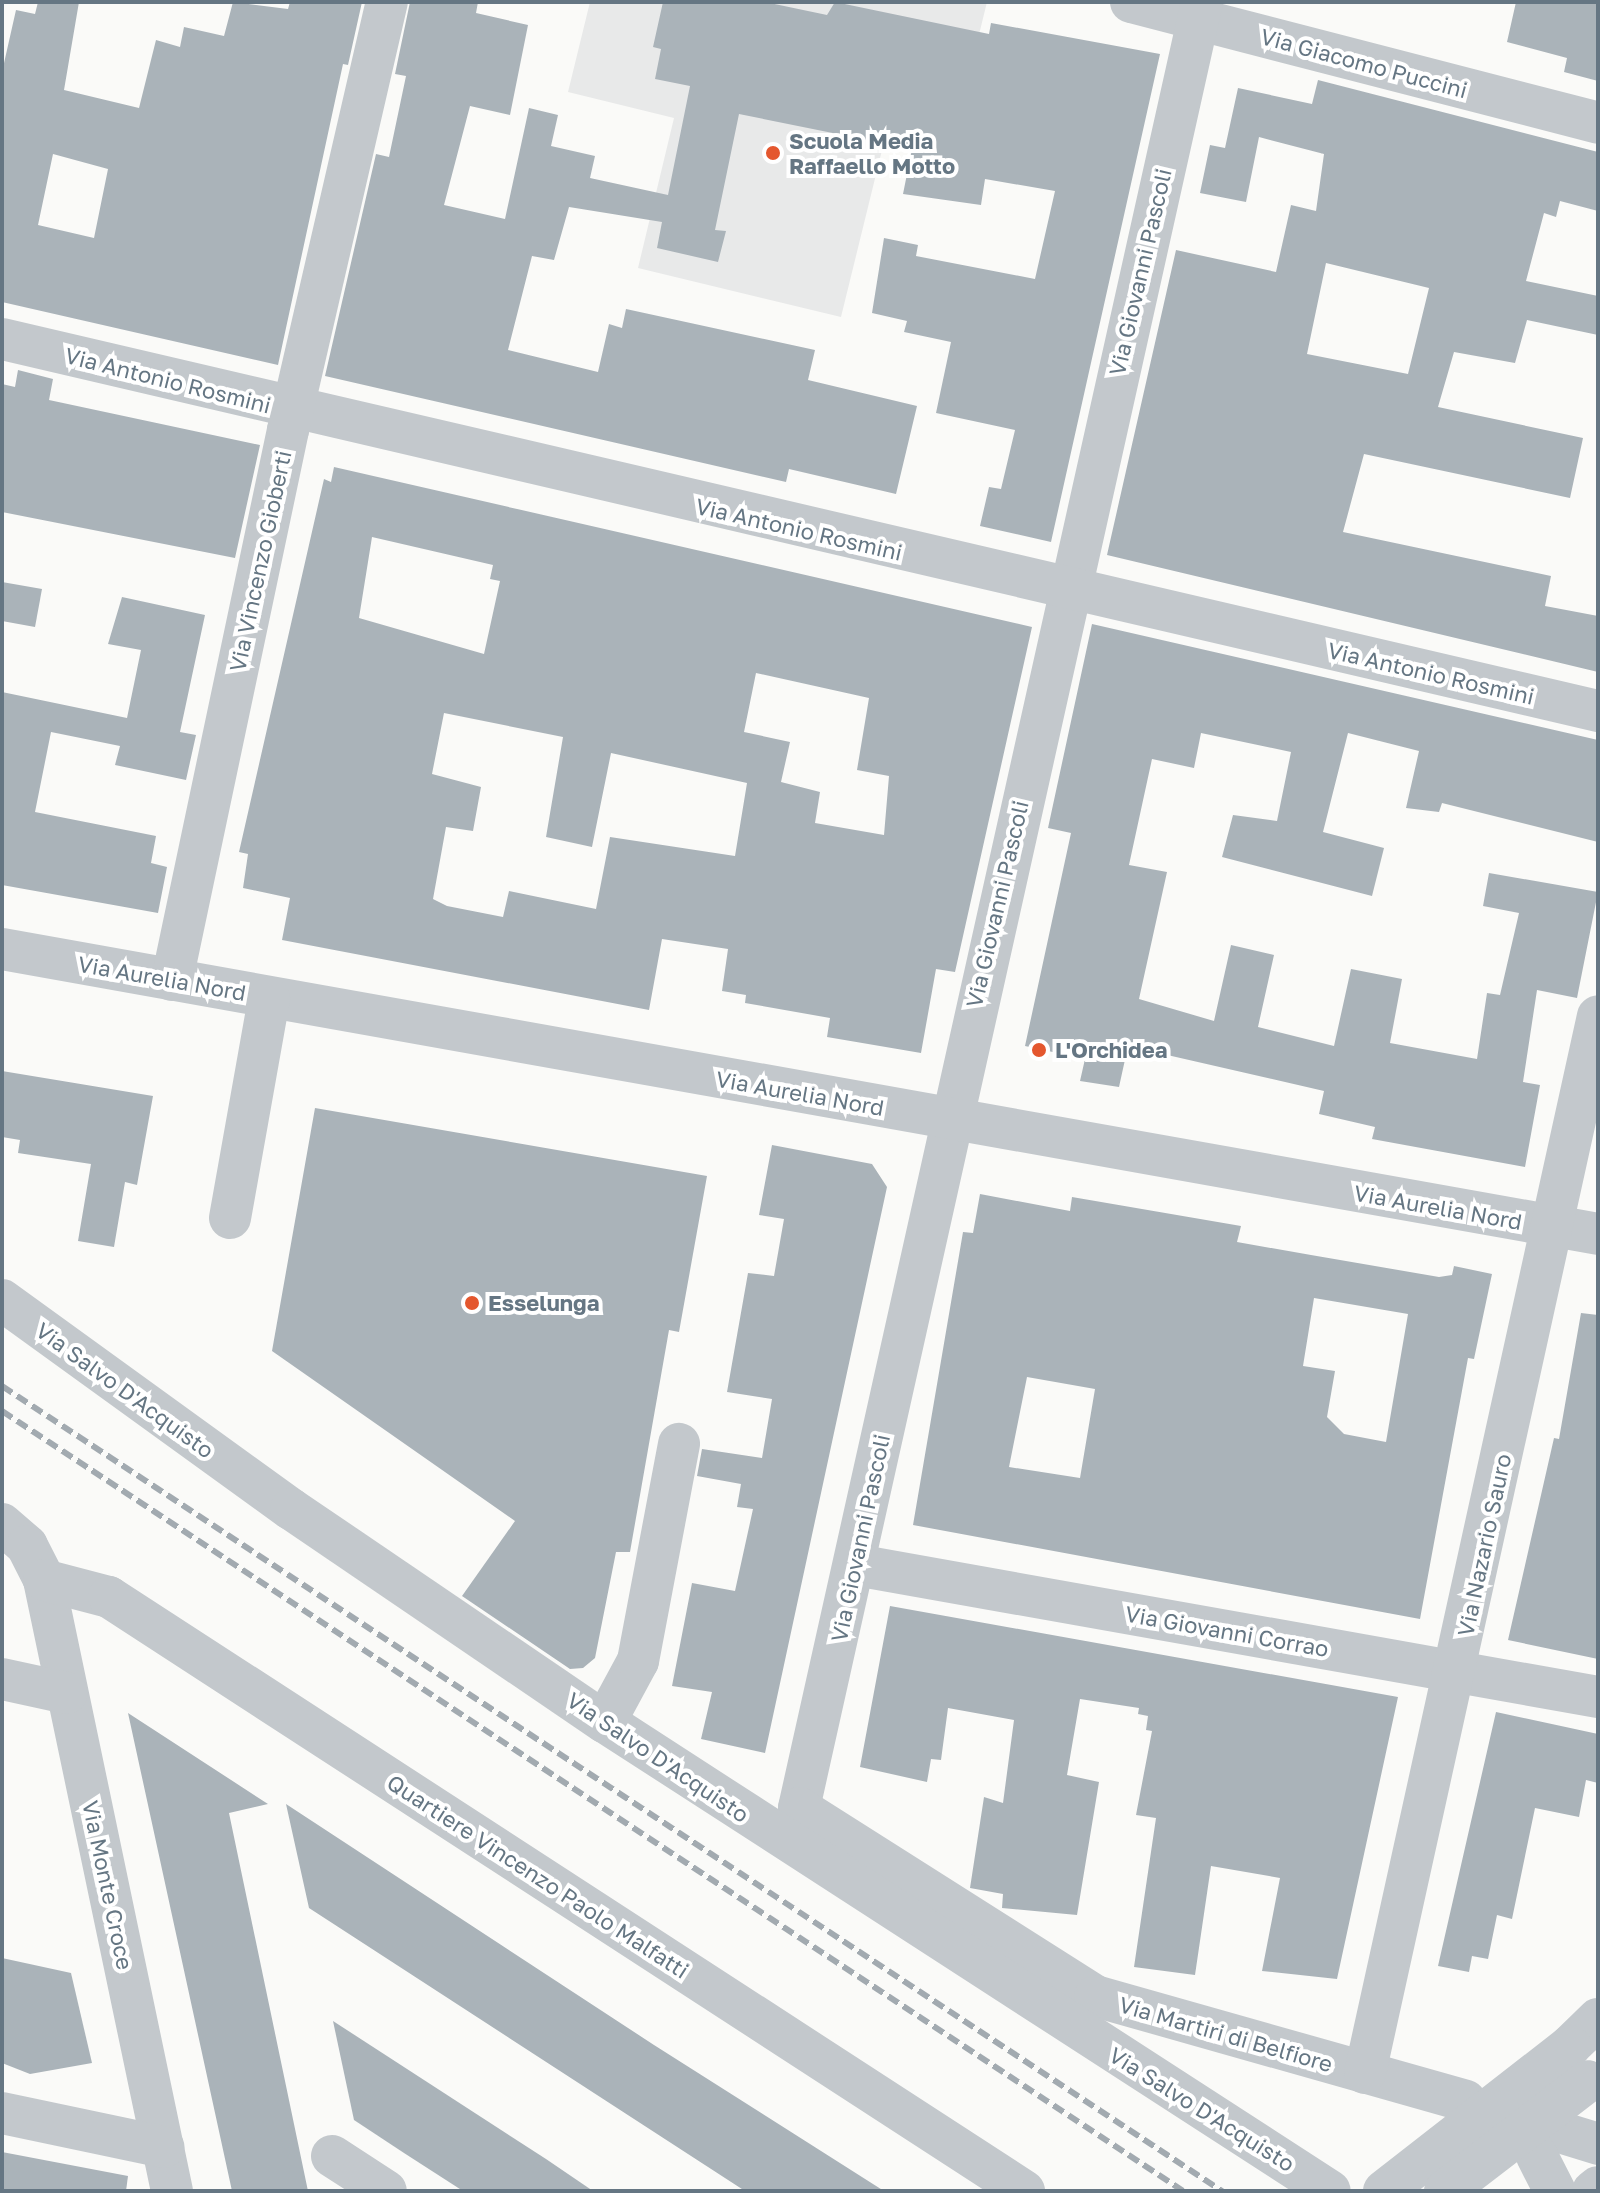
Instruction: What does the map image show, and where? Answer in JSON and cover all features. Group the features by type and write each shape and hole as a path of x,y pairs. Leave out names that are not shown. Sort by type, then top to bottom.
{"street":[{"name":"Via Vincenzo Gioberti","path":"172,980 292,411 387,2"},
{"name":"Via Giacomo Puccini","path":"1131,2 1200,11 1598,123"},
{"name":"Via Giovanni Pascoli","path":"799,1808 856,1565 948,1121 1200,11"},
{"name":"Via Antonio Rosmini","path":"2,339 292,411 1067,592 1598,711"},
{"name":"Via Aurelia Nord","path":"2,949 948,1121 1598,1234"},
{"path":"230,1218 269,998"},
{"name":"Via Nazario Sauro","path":"1365,2073 1458,1673 1550,1226 1598,1016"},
{"name":"Via Salvo D'Acquisto","path":"2,1300 279,1501 605,1722 1330,2191"},
{"path":"605,1722 638,1661 679,1444"},
{"name":"Via Monte Croce","path":"2,1524 27,1546 44,1580 172,2191"},
{"name":"Via Giovanni Corrao","path":"856,1565 1598,1697"},
{"name":"Quartiere Vincenzo Paolo Malfatti","path":"44,1580 109,1597 1024,2191"},
{"path":"2,1679 67,1693"},
{"name":"Via Martiri di Belfiore","path":"799,1808 1095,1996 1465,2101"},
{"path":"1384,2191 1588,2054"},
{"path":"1445,2191 1588,2054"},
{"path":"2,2113 163,2147"},
{"path":"332,2156 386,2191"},
{"path":"1593,2191 1598,2187"}],"shaded area":[{"name":"Scuola Media Raffaello Motto","path":"590,2 987,2 948,161 883,146 841,317 638,268 674,118 568,92"}],"building":[{"path":"38,2 79,2 64,90 139,108 156,40 180,47 184,27 224,36 233,2 288,9 290,2 362,2 348,65 343,64 278,365 2,302 2,72 16,10 35,14","holes":["53,154 108,169 94,238 38,225"]},
{"path":"410,2 478,2 476,13 528,25 510,115 470,106 444,205 505,219 529,108 558,115 551,146 595,156 590,178 668,195 690,86 655,79 661,49 653,47 663,2 765,2 827,15 835,2 989,34 991,23 1160,54 1051,542 980,526 989,487 1001,489 1015,430 936,413 951,342 904,332 907,321 872,313 884,238 918,245 916,256 1035,279 1055,191 985,179 981,205 903,194 912,149 739,114 715,230 726,231 718,262 657,248 662,222 569,207 554,260 532,256 508,350 598,372 609,324 622,328 626,309 815,350 808,380 917,406 896,494 789,469 786,482 325,376 376,154 389,157 406,76 395,74"},
{"path":"1516,2 1598,2 1598,81 1564,72 1567,58 1507,42"},
{"path":"1318,80 1598,152 1598,211 1560,201 1556,217 1544,213 1526,281 1598,296 1598,335 1527,320 1515,363 1454,352 1438,407 1583,438 1570,498 1364,454 1343,532 1551,576 1545,606 1598,616 1598,672 1107,555 1176,250 1276,272 1291,205 1316,211 1324,154 1259,137 1246,202 1200,193 1210,145 1225,148 1238,88 1312,104","holes":["1326,263 1429,288 1408,374 1307,354"]},
{"path":"18,370 53,379 49,400 260,445 235,558 2,512 2,384 15,387"},
{"path":"334,467 1032,627 955,972 936,969 921,1053 827,1037 830,1018 745,1003 746,995 722,991 728,949 662,939 649,1010 282,940 290,898 243,888 248,854 239,852 324,479 331,482","holes":["372,537 493,565 490,579 500,581 484,654 359,618","756,673 869,698 857,770 889,776 884,835 815,823 820,792 781,782 790,742 744,732","444,713 563,737 546,837 592,847 611,753 747,783 735,856 610,837 596,909 509,891 503,917 447,906 433,899 446,827 473,831 481,787 432,774"]},
{"path":"2,582 42,589 35,627 2,621"},
{"path":"122,597 205,615 180,732 196,735 186,780 115,765 120,746 51,732 35,812 156,836 151,863 167,867 158,913 2,885 2,692 127,718 141,650 108,644"},
{"path":"1092,624 1598,740 1598,842 1442,803 1439,812 1406,808 1419,751 1348,733 1323,832 1384,848 1372,896 1222,857 1233,815 1277,821 1291,752 1201,733 1194,768 1152,759 1129,865 1167,872 1139,999 1214,1021 1231,945 1274,955 1258,1027 1334,1046 1351,969 1402,979 1390,1043 1477,1059 1487,993 1500,995 1519,913 1483,906 1489,873 1598,892 1577,998 1537,990 1523,1082 1540,1085 1525,1167 1372,1139 1375,1127 1319,1114 1324,1091 1128,1046 1119,1087 1080,1081 1085,1059 1025,1046 1071,833 1048,828"},
{"path":"2,1071 153,1096 137,1185 125,1182 114,1247 78,1241 91,1164 18,1153 20,1140 2,1137"},
{"path":"315,1108 707,1176 679,1332 669,1330 630,1552 616,1552 595,1658 583,1668 570,1669 462,1596 515,1521 272,1351"},
{"path":"772,1145 872,1164 887,1187 765,1753 701,1739 712,1692 672,1686 692,1583 735,1591 753,1509 737,1507 741,1484 697,1476 702,1449 762,1458 772,1399 727,1392 748,1273 774,1276 784,1219 759,1215"},
{"path":"980,1194 1070,1211 1072,1197 1241,1226 1237,1242 1439,1277 1452,1275 1454,1266 1492,1274 1474,1359 1468,1358 1420,1619 913,1525 963,1232 973,1233","holes":["1314,1298 1408,1314 1386,1442 1344,1434 1327,1417 1335,1371 1303,1366","1027,1377 1095,1389 1080,1478 1009,1467"]},
{"path":"1581,1313 1598,1315 1598,1659 1508,1640 1554,1438 1559,1439"},
{"path":"890,1606 1398,1697 1337,1979 1262,1971 1280,1878 1211,1866 1195,1975 1134,1967 1156,1818 1136,1815 1152,1731 1146,1730 1148,1716 1138,1714 1139,1708 1080,1699 1067,1775 1099,1782 1077,1915 1002,1908 1003,1894 970,1888 984,1797 1003,1803 1014,1720 948,1708 941,1760 931,1759 927,1782 860,1767"},
{"path":"1496,1712 1598,1734 1598,1783 1586,1780 1579,1817 1535,1808 1512,1919 1497,1915 1488,1959 1472,1956 1469,1972 1438,1966"},
{"path":"128,1713 268,1804 229,1813 308,2191 232,2191"},
{"path":"286,1804 884,2191 745,2191 309,1908"},
{"path":"2,1958 71,1973 92,2063 30,2074 2,2063"},
{"path":"333,2021 593,2191 463,2191 404,2153 354,2120"},
{"path":"2,2152 128,2176 126,2191 2,2191"}],"railway":[{"path":"2,1386 1222,2191"},
{"path":"2,1411 1183,2191"}],"place":[{"name":"Scuola Media Raffaello Motto","path":"773,153"},
{"name":"L'Orchidea","path":"1039,1050"},
{"name":"Esselunga","path":"472,1303"}]}
